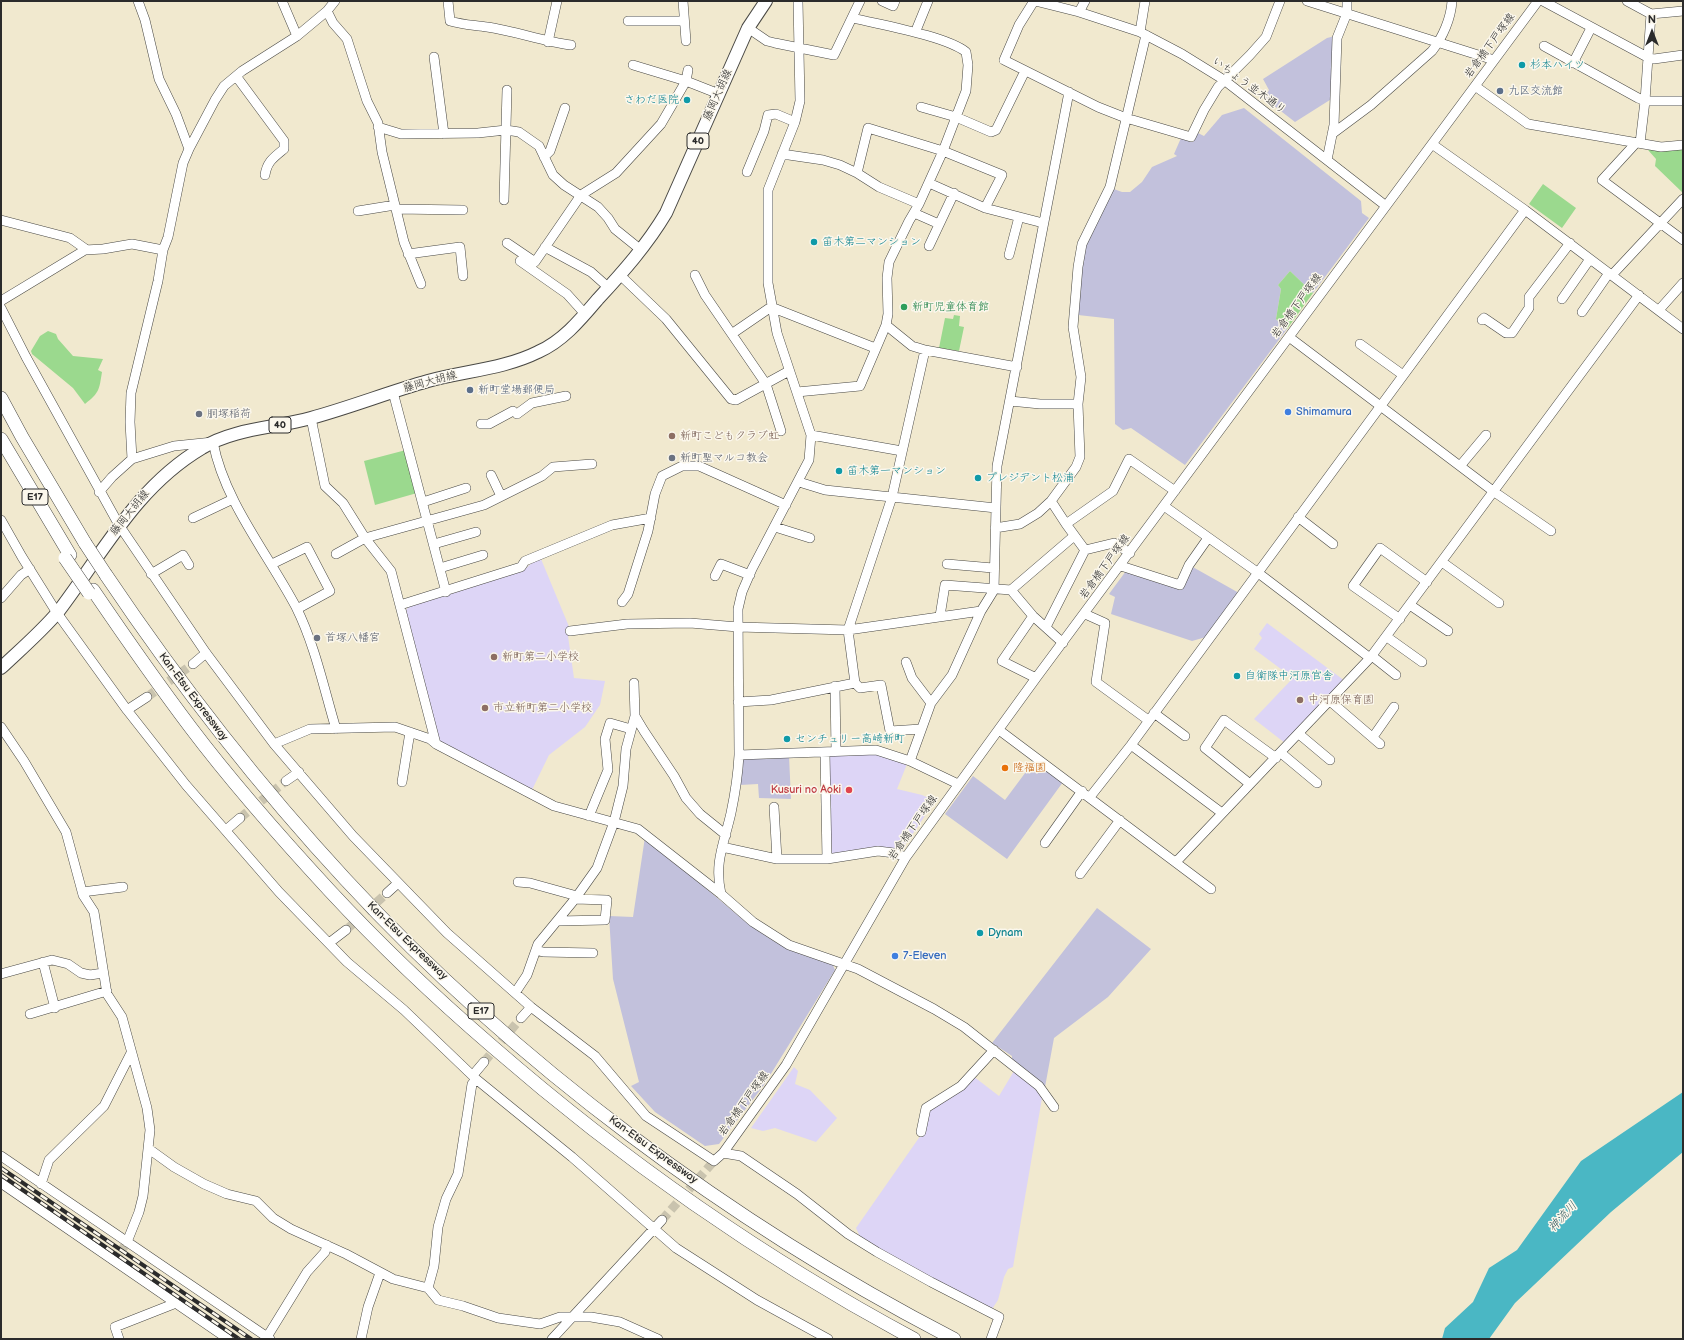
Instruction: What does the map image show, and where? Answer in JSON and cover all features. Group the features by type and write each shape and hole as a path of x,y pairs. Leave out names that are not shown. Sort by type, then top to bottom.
{"highway":[{"path":"1,391 22,437"},
{"name":"Kan-Etsu Expressway","path":"1,398 22,437 85,543 162,657 210,720 300,828 390,926 488,1018 539,1062 632,1136 726,1203 809,1257 954,1339"},
{"name":"Kan-Etsu Expressway","path":"1,438 67,557 192,729 241,790 316,875 376,939 480,1036 573,1115 669,1187 792,1268 914,1339"},
{"path":"1,451 27,498 67,557"}],"main road":[{"name":"藤岡大胡線","path":"1,668 57,613 119,525 152,486 167,472 203,446 234,435 311,418 430,380 493,367 526,357 552,344 585,314 609,288 654,233 666,213 748,28 766,1"}],"street":[{"path":"138,1 145,20 159,79 176,114 189,149"},
{"path":"282,1 297,36"},
{"path":"132,459 130,422 131,394 158,280 163,250 168,237 184,163 189,149 224,86 236,76 297,36 327,11 335,1"},
{"path":"448,1 450,21 461,25 493,28 548,42 571,45"},
{"path":"548,42 557,1"},
{"path":"682,1 686,41"},
{"path":"721,894 717,868 726,835 737,779 739,755 738,609 742,592 750,575 809,460 811,435 789,371 771,307 768,283 768,190 795,122 800,101 798,1"},
{"path":"748,28 767,41 834,55 860,1"},
{"path":"882,1 893,6 895,1"},
{"path":"917,28 928,1"},
{"path":"1034,1 1019,25 1004,60 1098,107 1126,118 1191,137 1204,110 1224,80 1266,37 1280,1"},
{"name":"いちょう並木通り","path":"1034,1 1079,12 1143,34 1182,54 1224,80 1386,206"},
{"path":"1079,12 1085,1"},
{"path":"995,528 1020,524 1038,513 1051,501 1076,467 1080,457 1078,404 1081,377 1073,327 1078,267 1082,244 1110,187 1143,34 1145,1"},
{"path":"1307,1 1440,41 1494,60"},
{"path":"1332,134 1371,105 1432,50 1440,41 1452,8 1452,1"},
{"name":"岩倉橋下戸塚線","path":"531,1007 595,1056 617,1081 634,1104 646,1116 714,1161 723,1153 786,1065 906,857 1036,678 1121,566 1538,1"},
{"path":"1542,1 1649,58 1654,59 1683,55"},
{"path":"1628,1 1651,14 1683,11"},
{"path":"1327,160 1332,134 1337,38 1347,13 1348,2"},
{"path":"327,11 333,23 347,39 367,101 378,127 382,152 395,207 408,254 421,284"},
{"path":"1651,14 1645,101 1638,143 1602,180 1683,240"},
{"path":"797,392 860,386 886,325 888,314 887,278 889,262 908,221 920,204 943,152 966,91 968,66 966,52 961,48 932,38 853,18"},
{"path":"628,21 684,21"},
{"path":"1573,63 1591,28"},
{"path":"1544,46 1645,101 1683,101"},
{"path":"434,57 444,134"},
{"path":"633,65 686,81 719,94"},
{"path":"507,243 535,262 581,195 616,173 648,140 661,124 686,81 688,70"},
{"path":"921,107 956,117 991,132 996,130 1025,71"},
{"path":"236,76 284,141 284,149 270,160 266,166 265,175"},
{"path":"1475,86 1528,124 1661,148 1683,146"},
{"path":"504,200 507,90"},
{"path":"910,761 931,703 952,675 981,611 994,590 993,568 997,466 1069,92"},
{"path":"544,156 550,151 564,108"},
{"path":"747,172 764,131 768,115 776,114 795,122"},
{"path":"378,127 401,134 444,134 506,130 519,132 538,146 553,174 564,185 598,207 615,229 641,250"},
{"path":"857,173 868,128 943,152 1002,175 985,208"},
{"path":"1432,144 1570,243 1683,329"},
{"path":"782,154 823,160 857,173 879,187 920,204"},
{"path":"929,183 985,208 1043,223"},
{"path":"929,246 954,193"},
{"path":"1582,312 1610,274 1683,199"},
{"path":"358,211 395,207 463,210"},
{"path":"1090,797 1131,745 1525,210"},
{"path":"914,214 939,224"},
{"path":"1009,255 1019,217"},
{"path":"1,220 70,238 88,250"},
{"path":"1482,320 1484,318 1506,333 1512,333 1529,308 1529,297 1570,243"},
{"path":"163,250 132,244 88,250 1,307 99,492 151,574 206,653 274,744 353,836 447,933 531,1007 521,1018"},
{"path":"408,254 460,247 462,276"},
{"path":"545,247 591,272 609,288"},
{"path":"1562,299 1590,259"},
{"path":"520,260 567,294 585,314"},
{"path":"620,275 666,319 731,399 736,400 789,371"},
{"path":"695,275 704,295 733,333 766,384 781,431"},
{"path":"1659,310 1683,283"},
{"path":"1176,862 1371,657 1639,295"},
{"path":"733,333 771,307"},
{"path":"771,307 875,348"},
{"path":"886,325 912,346 925,350 1017,367"},
{"path":"1289,337 1493,491 1551,531"},
{"path":"1360,344 1402,375"},
{"path":"921,729 890,731 881,685 860,688 855,683 848,630 892,497 925,350"},
{"path":"393,392 446,592"},
{"path":"481,424 489,424 515,413 532,403 566,396"},
{"path":"1010,401 1040,404 1078,404"},
{"path":"311,418 326,486 343,503 365,538 391,571 436,744"},
{"path":"811,435 902,451"},
{"path":"1460,466 1486,435"},
{"path":"99,492 112,477 132,459 174,446 213,442 222,477 296,609 311,645 336,729"},
{"path":"1066,524 1113,491 1129,458 1175,492"},
{"path":"336,554 365,538 484,505 542,476 552,467 592,464"},
{"path":"622,602 628,594 651,518 655,494 662,476 682,466 699,466 786,506"},
{"path":"491,475 501,496"},
{"path":"799,482 825,490 996,508"},
{"path":"423,502 466,488"},
{"path":"193,518 233,499"},
{"path":"1051,501 1085,550"},
{"path":"1164,506 1257,572 1396,675"},
{"path":"1298,517 1333,544"},
{"path":"400,605 446,592 521,567 525,561 612,525 651,518"},
{"path":"1,520 57,613 127,710 186,785 279,892 347,962 404,1010 475,1077 655,1228 676,1248 710,1271 828,1339"},
{"path":"775,526 810,538"},
{"path":"434,544 476,532"},
{"path":"940,616 946,585 994,590 1011,590 1074,536"},
{"path":"1121,566 1180,586 1189,565 1208,538"},
{"path":"1046,627 1085,550 1114,543 1130,553"},
{"path":"272,564 307,547 330,592 296,609"},
{"path":"1400,619 1353,586 1380,548 1427,582"},
{"path":"151,574 183,555 190,565"},
{"path":"440,568 483,555"},
{"path":"1442,562 1499,603"},
{"path":"715,576 721,564 750,575"},
{"path":"947,564 993,568"},
{"path":"1,598 21,575 30,569"},
{"path":"1011,590 1032,616 1063,643"},
{"path":"1410,605 1448,631"},
{"path":"570,631 627,624 690,623 738,627 848,630 981,611"},
{"path":"1085,614 1106,623 1096,682 1148,720"},
{"path":"1032,616 1002,661 1036,678"},
{"path":"1387,637 1422,662"},
{"path":"193,664 206,653"},
{"path":"906,662 912,678 931,703"},
{"path":"515,993 527,975 538,944 576,898 596,868 614,822 623,786 626,748 635,716 634,683"},
{"path":"738,702 772,700 855,683"},
{"path":"835,686 836,751"},
{"path":"127,710 147,697"},
{"path":"1330,701 1380,744"},
{"path":"1373,737 1394,707"},
{"path":"1154,713 1185,736"},
{"path":"635,716 674,776 686,798 700,814 726,835"},
{"path":"1250,784 1205,748 1224,720 1278,755 1317,783"},
{"path":"589,816 608,770 605,739 610,723 631,729"},
{"path":"1,727 24,761 66,832 82,892 94,912 107,991 122,1018 147,1108 150,1130 143,1196 139,1212 127,1242"},
{"path":"274,744 310,729 395,728 430,740 550,804 638,829 721,894 753,922 789,945 845,964 934,1009 964,1027 1039,1086 1054,1107"},
{"path":"999,730 1211,889"},
{"path":"402,782 410,732"},
{"path":"1299,734 1330,760"},
{"path":"1131,745 1222,813"},
{"path":"739,755 876,750 910,761 958,784"},
{"path":"825,752 827,859"},
{"path":"286,781 299,772"},
{"path":"1045,843 1082,791"},
{"path":"774,807 777,859"},
{"path":"226,830 240,818"},
{"path":"1080,874 1120,820"},
{"path":"722,847 777,859 827,859 878,851 894,853 906,857"},
{"path":"518,882 530,883 576,898 607,900 605,920 558,921"},
{"path":"387,893 398,883"},
{"path":"82,892 123,887"},
{"path":"329,943 346,930"},
{"path":"536,950 543,952 593,952"},
{"path":"1,974 52,960 62,961 81,974 90,975 103,973"},
{"path":"43,962 55,1008"},
{"path":"30,1014 55,1008 107,991"},
{"path":"921,1132 926,1108 961,1086 994,1050"},
{"path":"41,1184 49,1160 104,1106 131,1053"},
{"path":"428,1288 434,1266 438,1227 446,1199 458,1174 472,1084 484,1062"},
{"path":"149,1149 174,1167 204,1184 227,1194 256,1201 274,1218 291,1229 327,1245 393,1279 428,1288 438,1300 463,1306 498,1318 540,1324 560,1317 591,1317 620,1322 658,1339"},
{"path":"723,1153 742,1156 797,1194 848,1234 931,1282 999,1317 991,1339"},
{"path":"1,1156 268,1338 307,1272 325,1252 327,1245"},
{"path":"1,1183 228,1339"},
{"path":"552,1339 662,1220"},
{"path":"361,1339 368,1308 380,1273"},
{"path":"119,1339 115,1327 176,1303"}],"shaded area":[{"path":"1335,36 1333,98 1295,122 1264,98 1269,90 1263,79 1327,38"},
{"path":"1244,108 1361,201 1362,213 1369,218 1313,293 1290,271 1278,285 1281,289 1276,319 1287,329 1185,465 1131,428 1123,430 1115,424 1114,319 1078,315 1082,267 1086,245 1111,188 1122,192 1130,192 1142,182 1152,167 1177,156 1174,154 1181,138 1193,142 1198,133 1204,136 1222,115"},
{"name":"新町第二小学校","path":"541,559 570,629 570,635 568,636 574,678 605,681 600,705 585,727 549,755 531,792 437,742 406,610 410,605 524,570 535,560"},
{"path":"1191,566 1239,593 1206,637 1192,641 1111,614 1115,597 1109,594 1126,571 1179,588"},
{"name":"中河原保育園","path":"1267,623 1345,681 1285,743 1254,719 1293,678 1254,649 1262,638 1259,634"},
{"path":"873,753 907,764 897,789 922,795 935,801 901,851 830,854 827,755"},
{"path":"789,756 791,799 759,798 758,784 740,785 743,759"},
{"path":"1034,761 1063,782 1007,859 945,814 973,776 1005,800"},
{"path":"645,837 747,923 774,941 799,953 832,963 835,970 764,1085 719,1144 705,1146 655,1112 631,1086 639,1082 613,979 609,916 633,917"},
{"path":"1097,908 1151,949 1108,997 1054,1038 1045,1087 1012,1061 1012,1056 992,1043"},
{"path":"794,1067 798,1071 795,1084 810,1090 837,1118 816,1142 775,1128 763,1131 751,1128"},
{"path":"1014,1071 1030,1081 1042,1098 1013,1267 1008,1269 1004,1277 998,1300 992,1309 953,1290 861,1239 856,1228 923,1132 927,1109 973,1076 999,1096"}],"green space":[{"path":"1649,148 1683,148 1683,193 1655,166 1656,159 1648,150"},
{"path":"1543,184 1576,208 1562,228 1529,204"},
{"path":"1290,271 1313,293 1287,329 1276,319 1281,289 1278,285"},
{"path":"954,315 960,316 959,326 964,327 959,351 939,348 945,318 953,319"},
{"path":"48,331 56,334 58,339 73,356 103,359 98,370 102,372 98,390 85,404 73,388 32,354 31,351 40,336"},
{"path":"406,450 417,493 375,505 364,461"}],"water":[{"name":"神流川","path":"1683,1092 1683,1152 1611,1212 1515,1303 1489,1339 1442,1339 1445,1328 1473,1302 1489,1268 1517,1250 1581,1161"}],"tunnel":[{"path":"147,697 193,664"},
{"path":"240,818 286,781"},
{"path":"346,930 387,893"},
{"path":"484,1062 521,1018"},
{"path":"662,1220 714,1161"},
{"path":"115,1261 127,1242"}],"railway":[{"path":"1,1168 251,1339"},
{"path":"1,1175 239,1339"}],"place":[{"name":"杉本ハイツ","path":"1522,65"},
{"name":"九区交流館","path":"1500,91"},
{"name":"さわだ医院","path":"687,100"},
{"name":"笛木第二マンション","path":"814,242"},
{"name":"新町児童体育館","path":"904,307"},
{"name":"新町堂場郵便局","path":"470,390"},
{"name":"Shimamura","path":"1288,412"},
{"name":"胴塚稲荷","path":"199,414"},
{"name":"新町こどもクラブ虹","path":"672,436"},
{"name":"新町聖マルコ教会","path":"672,458"},
{"name":"笛木第一マンション","path":"839,471"},
{"name":"プレジデント松浦","path":"978,478"},
{"name":"首塚八幡宮","path":"317,638"},
{"name":"新町第二小学校","path":"494,657"},
{"name":"自衛隊中河原官舎","path":"1237,676"},
{"name":"中河原保育園","path":"1300,700"},
{"name":"市立新町第二小学校","path":"485,708"},
{"name":"センチュリー高崎新町","path":"787,739"},
{"name":"隆福園","path":"1005,768"},
{"name":"Kusuri no Aoki","path":"849,790"},
{"name":"Dynam","path":"980,933"},
{"name":"7-Eleven","path":"895,956"}]}
